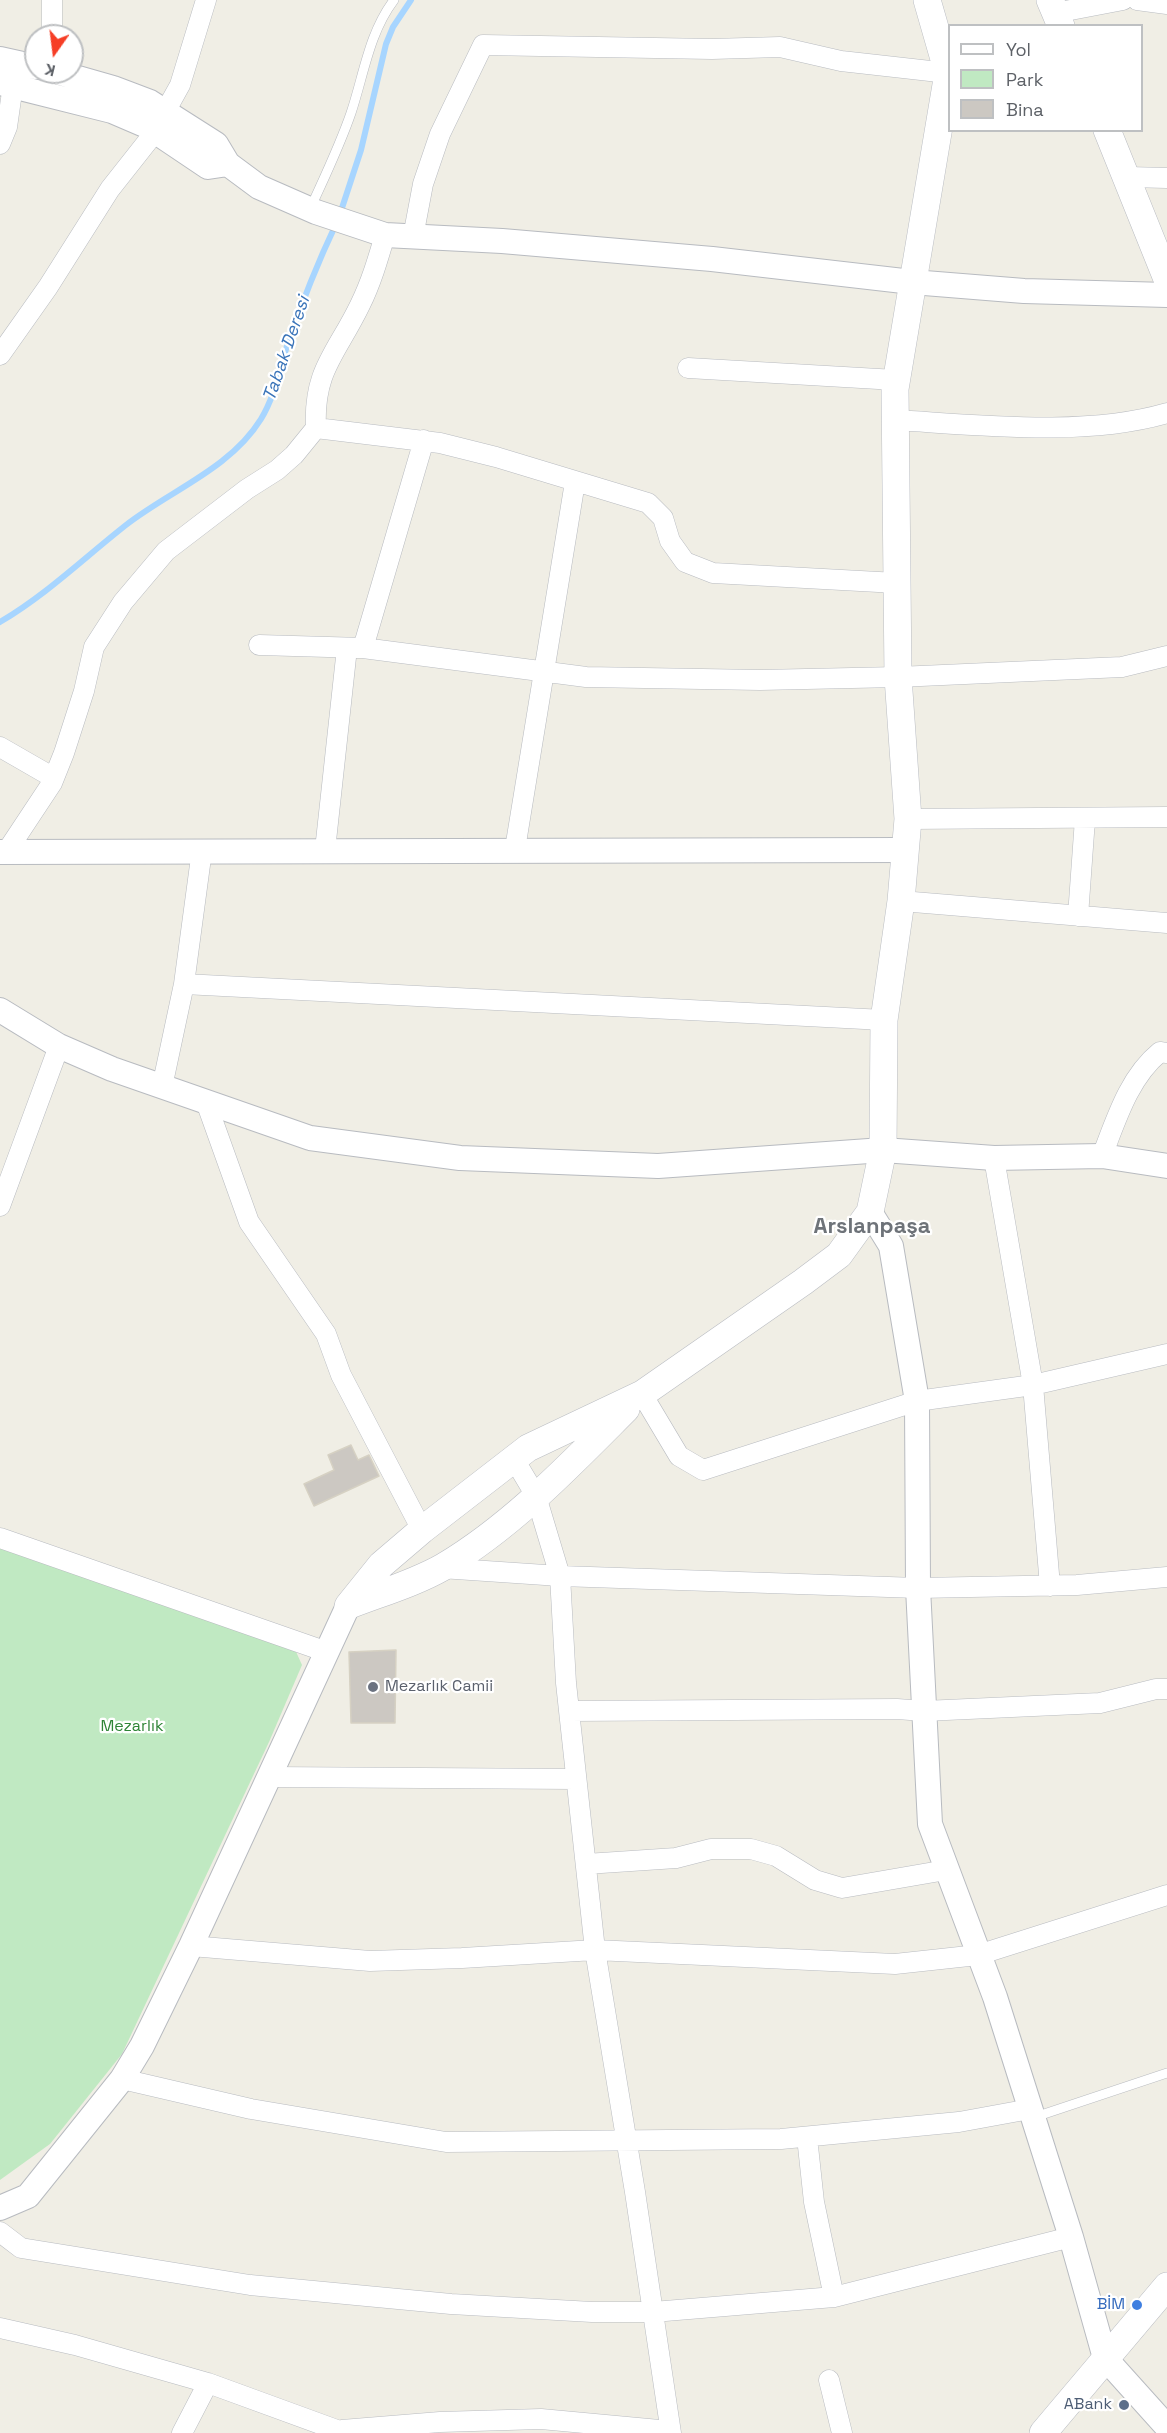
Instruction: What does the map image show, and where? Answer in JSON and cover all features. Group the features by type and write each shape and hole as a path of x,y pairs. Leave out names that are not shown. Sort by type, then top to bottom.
{"main road":[{"path":"348,1606 441,1568 478,1544 536,1496 642,1394 839,1255 870,1212 883,1150 884,1020 901,900 908,819 898,677 896,380 948,73 927,0"},
{"path":"1108,132 1128,177 1167,279"},
{"path":"348,1606 381,1565 422,1530 528,1448 642,1394"},
{"path":"1043,2433 1167,2286"}],"street":[{"path":"52,0 52,24"},
{"path":"0,355 48,286 110,189 160,122 180,85 206,0"},
{"path":"1055,13 1123,0"},
{"path":"1137,0 1167,4"},
{"path":"413,237 423,184 440,134 483,45 712,49 780,46 841,61 948,73"},
{"path":"0,59 24,64"},
{"path":"84,80 150,102 160,122"},
{"path":"0,144 7,127 6,84 160,122 216,144 228,164 259,187 313,211 385,235 502,241 712,259 912,282 1024,291 1167,295"},
{"path":"1128,177 1167,178"},
{"path":"3,851 54,778 84,691 94,647 123,602 166,551 247,489 277,470 294,455 316,428 315,404 323,369 360,305 385,235"},
{"path":"688,368 896,380"},
{"path":"895,420 995,426 1081,426 1150,418 1167,413"},
{"path":"316,428 424,440 496,457 648,503 663,518 670,541 685,562 713,573 897,583"},
{"path":"325,850 355,648 424,440"},
{"path":"514,849 575,482"},
{"path":"259,645 355,648 586,677 760,680 898,677 1122,667 1167,656"},
{"path":"0,747 54,778"},
{"path":"908,819 1167,817"},
{"path":"1078,916 1085,819"},
{"path":"162,1087 184,984 202,850"},
{"path":"3,851 904,850"},
{"path":"901,900 1167,922"},
{"path":"184,984 884,1020"},
{"path":"0,1011 58,1046 112,1069 310,1138 460,1158 658,1166 883,1150 994,1158 1102,1156 1167,1166"},
{"path":"0,1206 58,1046"},
{"path":"1102,1156 1120,1109 1146,1063 1160,1052 1167,1053"},
{"path":"206,1102 249,1222 326,1334 341,1375 422,1530"},
{"path":"994,1158 1033,1385 1050,1586"},
{"path":"870,1212 891,1246 917,1401 918,1588 930,1824 995,1997 1071,2237 1105,2358 1167,2427"},
{"path":"642,1394 678,1456 703,1470 917,1401 1033,1385 1167,1354"},
{"path":"0,2328 75,2345 208,2383 344,2432 440,2422 541,2419 670,2432 627,2142 595,1950 569,1711 560,1576 536,1496 514,1459"},
{"path":"0,1538 327,1652"},
{"path":"441,1568 560,1576 918,1588 1050,1586 1167,1577"},
{"path":"0,2208 28,2196 122,2079 142,2046 191,1946 348,1606"},
{"path":"569,1711 897,1709 924,1712 1100,1703 1156,1689 1167,1689"},
{"path":"268,1777 576,1779"},
{"path":"585,1864 676,1858 711,1849 751,1849 776,1856 815,1880 842,1888 946,1870"},
{"path":"191,1946 370,1961 595,1950 895,1964 978,1955 1167,1895"},
{"path":"122,2079 251,2109 446,2142 627,2142 807,2138 1031,2113"},
{"path":"807,2138 814,2202 834,2297"},
{"path":"0,2232 21,2248 250,2285 452,2304 592,2312 653,2312 834,2297 1071,2237"},
{"path":"829,2380 842,2433"},
{"path":"182,2433 208,2383"}],"lane":[{"path":"313,211 340,143 371,42 379,23 394,0"},
{"path":"1031,2113 1167,2073"}],"green space":[{"name":"Mezarlık","path":"0,1542 293,1645 302,1665 269,1742 122,2054 50,2144 0,2180"}],"building":[{"path":"351,1445 358,1460 369,1455 379,1476 314,1506 304,1484 334,1470 328,1455"},
{"name":"Mezarlık Camii","path":"396,1650 395,1723 351,1723 349,1652"}],"waterway":[{"name":"Tabak Deresi","path":"340,214 361,150 386,44 393,27 411,0"},
{"name":"Tabak Deresi","path":"0,622 49,588 143,512 217,465 248,436 261,419 270,401 298,315 336,224"}],"place":[{"name":"Mezarlık Camii","path":"373,1687"},
{"name":"BİM","path":"1137,2305"},
{"name":"ABank","path":"1124,2405"}],"district":[{"name":"Arslanpaşa","path":"872,1227"}]}
